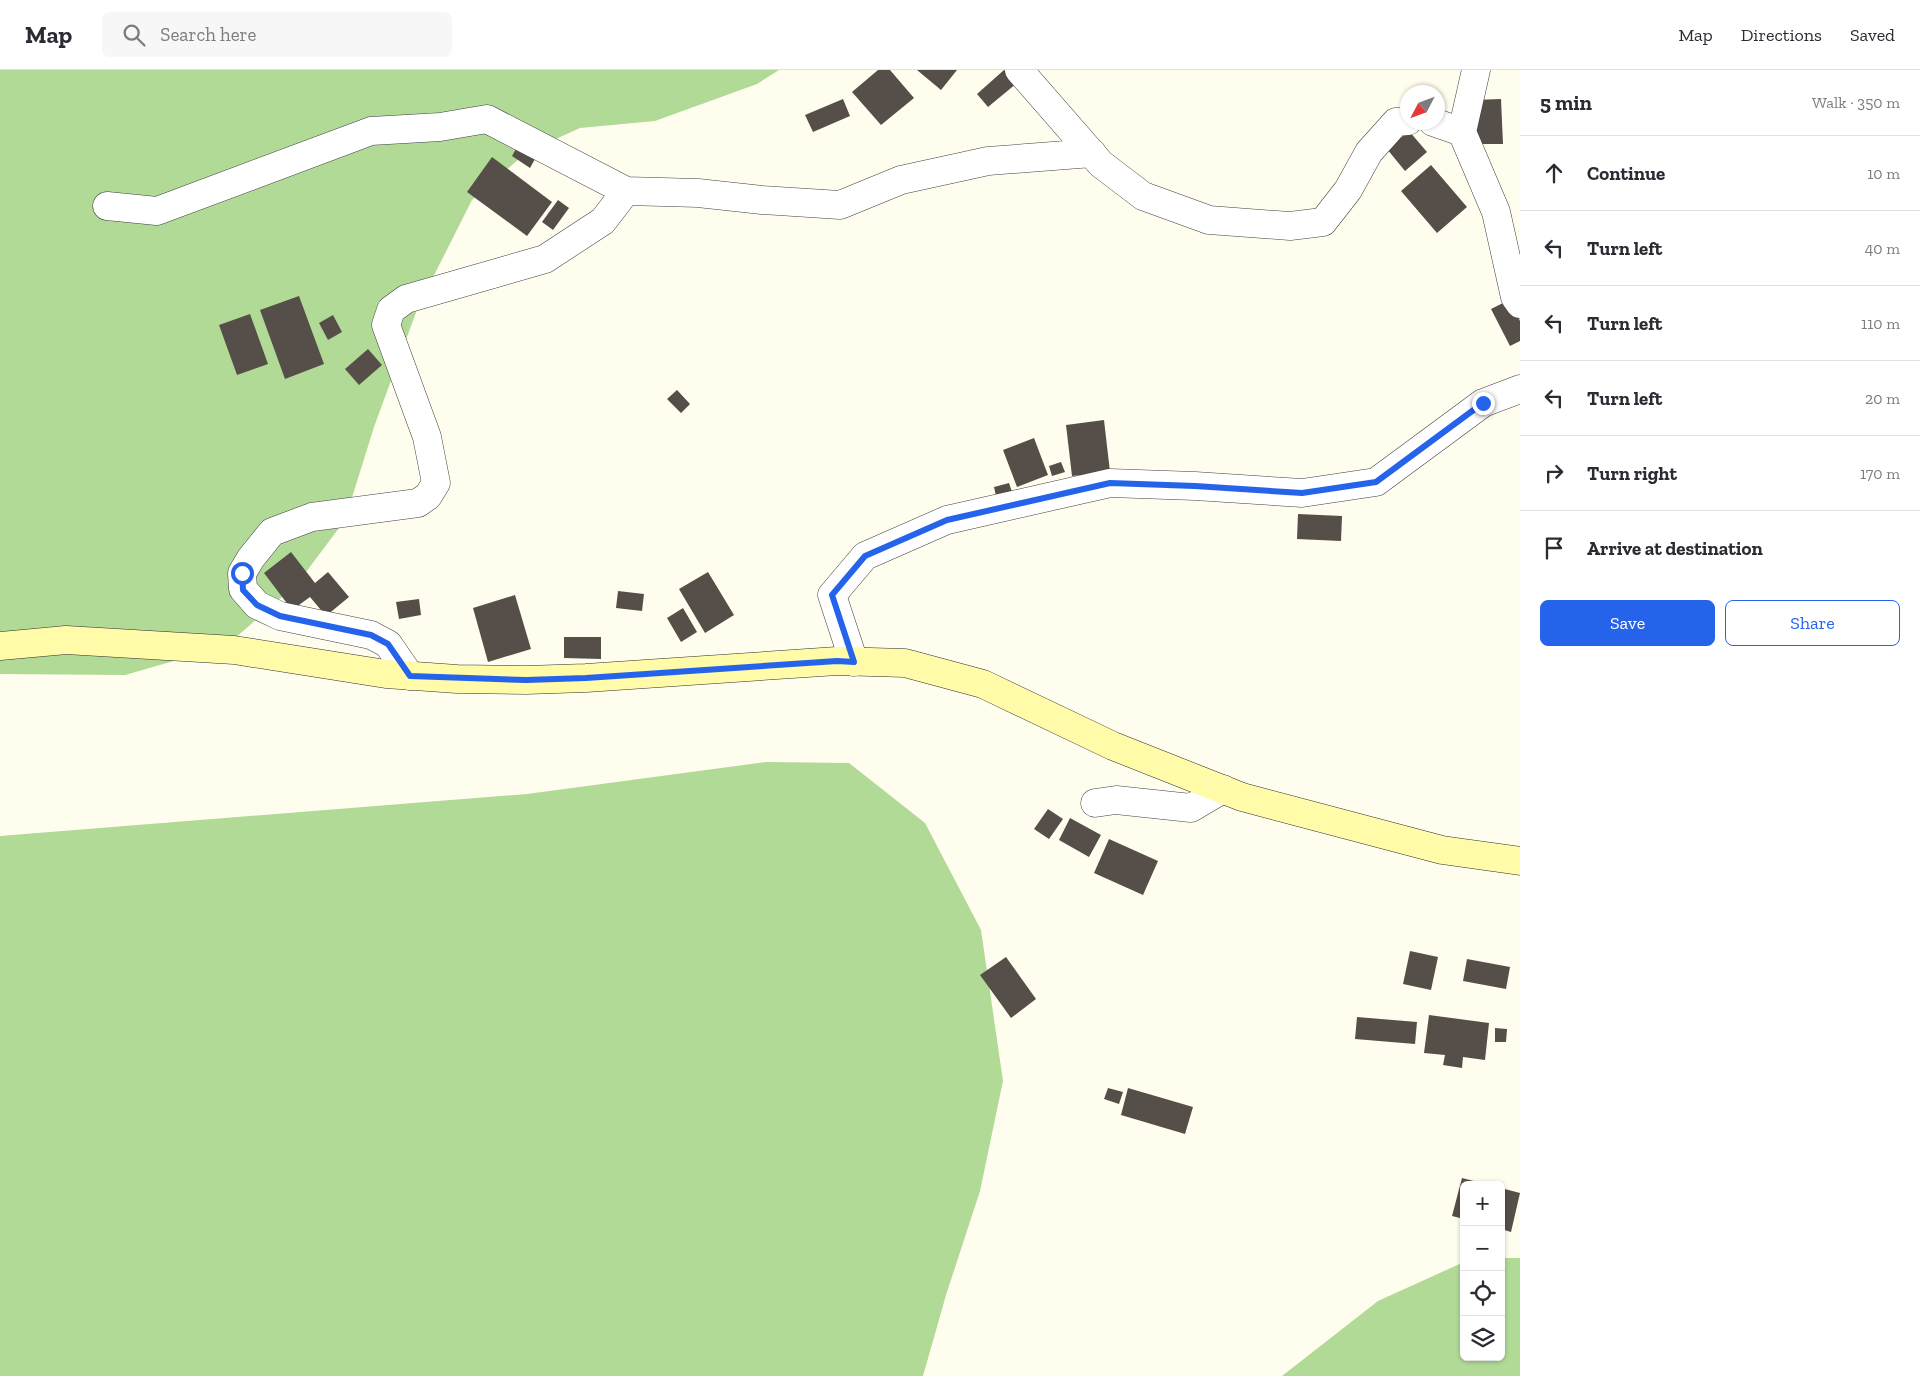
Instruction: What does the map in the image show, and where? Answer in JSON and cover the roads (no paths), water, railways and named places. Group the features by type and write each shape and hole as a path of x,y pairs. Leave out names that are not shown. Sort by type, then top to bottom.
{"street":[{"path":"1019,70 1101,164 1143,196 1209,220 1290,226 1323,222 1348,190 1370,152 1396,122 1400,122"},
{"path":"1476,70 1462,132 1496,212 1516,297 1520,304"},
{"path":"107,206 157,211 371,131 440,127 487,119 626,191 698,193 762,200 840,205 901,180 988,161 1092,153"},
{"path":"1445,126 1462,132"},
{"path":"410,676 388,644 371,635 280,616 257,605 243,590 242,573 251,558 272,532 312,518 418,503 428,496 436,483 426,437 386,324 391,310 406,299 545,259 603,221 626,191"},
{"path":"854,662 832,595 865,556 947,520 1110,483 1302,493 1376,482 1483,403 1520,389"},
{"path":"0,646 66,640 234,650 386,674 526,680 586,678 837,661 905,663 983,684 1113,746 1242,797 1433,848 1520,862"},
{"path":"1095,803 1116,800 1191,808 1223,789"}]}
